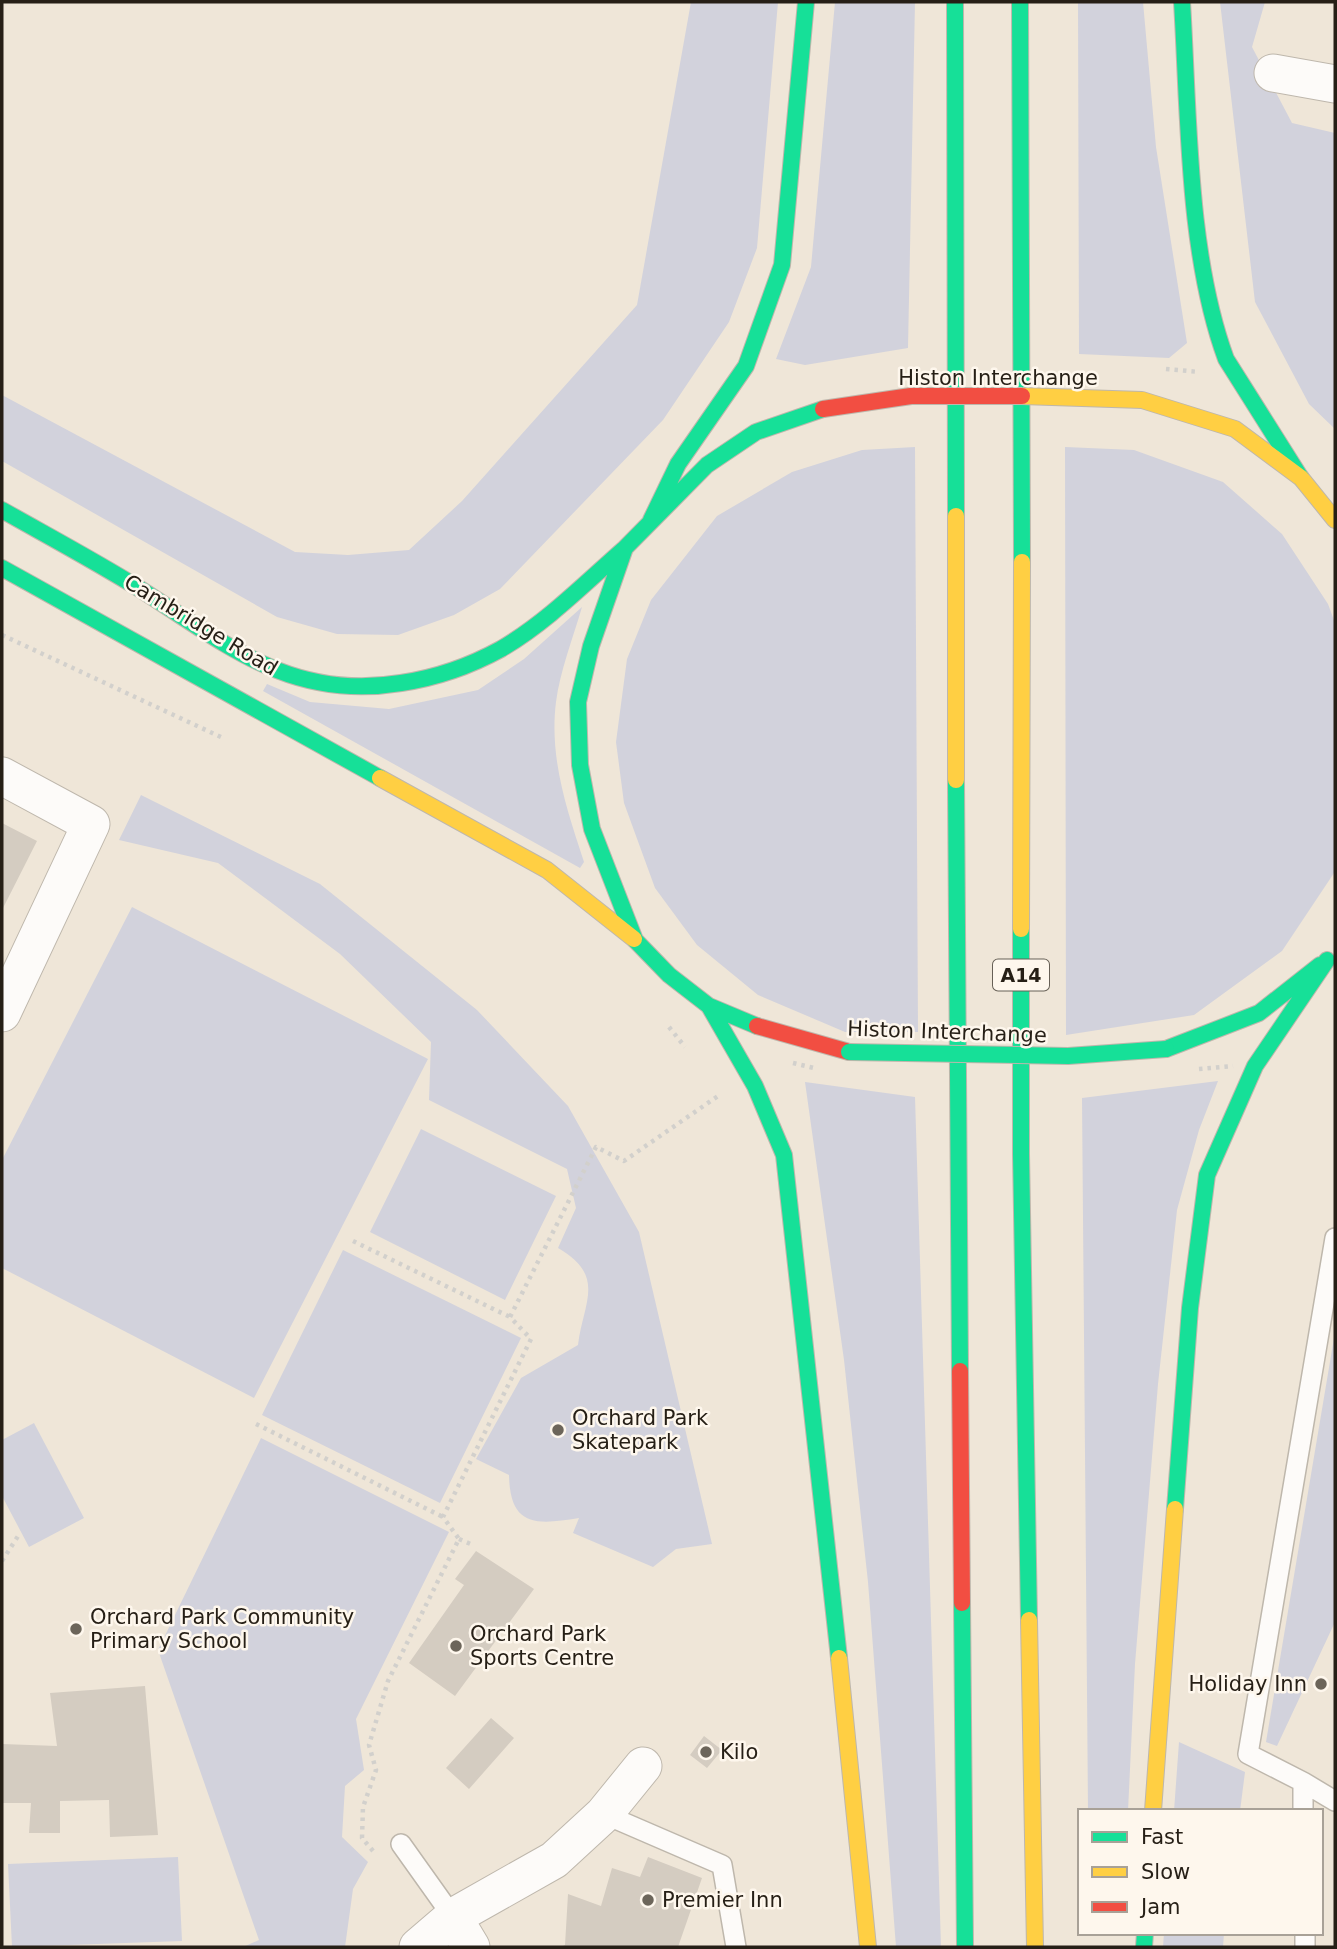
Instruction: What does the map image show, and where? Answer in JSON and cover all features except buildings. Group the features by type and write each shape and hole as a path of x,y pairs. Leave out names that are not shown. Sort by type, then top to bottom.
{"main road":[{"path":"651,520 678,464 746,366 782,265 806,2"},
{"path":"955,2 956,958 965,1947"},
{"name":"A14","path":"1020,2 1023,196 1021,1154 1035,1947"},
{"path":"1183,5 1195,220 1219,340 1226,359 1301,478"},
{"name":"Histon Interchange","path":"1331,954 1259,1013 1166,1049 1068,1056 849,1052 766,1030 709,1006 668,975 635,940 592,829 579,752 578,702 591,646 625,548 707,465 756,432 823,409 911,396 1072,396 1142,400 1235,429 1301,478 1335,520"},
{"name":"Cambridge Road","path":"2,510 116,575 254,661 297,679 339,687 415,683 468,664 523,635 625,548"},
{"name":"Cambridge Road","path":"2,568 547,870 635,940"},
{"name":"Cambridge Road","path":"39,608 137,644"},
{"path":"1153,1809 1190,1308 1207,1175 1255,1066 1331,954"},
{"path":"709,1006 755,1086 784,1155 815,1421 868,1947"}],"street":[{"path":"1273,73 1335,84"},
{"path":"2,776 91,824 2,1013"},
{"path":"418,1947 462,1932 554,1860 604,1814 643,1766"}],"lane":[{"path":"1335,1238 1248,1754 1335,1801"},
{"path":"1303,1782 1303,1809"},
{"path":"604,1814 722,1865 736,1947"},
{"path":"401,1844 462,1932"}],"path":[{"path":"2,635 232,742"},
{"path":"661,1017 689,1053"},
{"path":"712,1085 725,1102"},
{"path":"510,1317 596,1147 624,1161 719,1096"},
{"path":"353,1241 510,1317 531,1339 443,1517"},
{"path":"256,1424 443,1517 460,1539 472,1545"},
{"path":"2,1561 20,1533"},
{"path":"376,1855 362,1838 363,1807 376,1770 369,1745 388,1681 460,1539"}],"shaded area":[{"path":"691,2 778,2 757,248 729,322 663,420 500,589 454,615 398,635 337,634 277,617 2,461 2,395 295,552 348,555 409,550 462,501 637,305"},
{"path":"835,2 915,2 908,348 805,365 776,359 811,267"},
{"path":"1078,2 1143,2 1156,147 1187,343 1169,358 1079,354"},
{"path":"1220,2 1265,2 1252,47 1292,123 1335,133 1335,429 1309,404 1255,302"},
{"path":"915,447 918,1032 845,1032 758,995 697,945 655,888 624,803 616,742 627,659 651,600 717,516 792,472 862,450"},
{"path":"1065,447 1134,450 1223,482 1282,534 1328,604 1335,623 1334,873 1282,951 1194,1015 1066,1035"},
{"path":"582,607 560,678 554,723 561,783 584,862 580,868 263,691 267,684 310,702 389,709 478,690 524,659"},
{"path":"141,795 320,884 477,1010 568,1106 639,1232 712,1544 676,1549 653,1567 573,1533 579,1518 550,1522 528,1519 514,1505 509,1475 476,1459 521,1378 578,1345 587,1303 587,1280 573,1258 558,1248 576,1208 567,1169 429,1100 431,1042 340,954 218,863 119,840"},
{"path":"132,907 428,1059 254,1398 2,1268 2,1160"},
{"path":"1218,1081 1199,1130 1177,1210 1158,1384 1135,1664 1128,1809 1088,1809 1082,1098"},
{"path":"805,1082 915,1097 941,1947 896,1947 868,1582 844,1360"},
{"path":"421,1129 556,1196 505,1300 370,1232"},
{"path":"343,1250 521,1338 440,1503 262,1415"},
{"path":"1335,1332 1335,1622 1277,1746 1266,1742"},
{"path":"34,1423 84,1518 29,1547 2,1496 2,1440"},
{"path":"261,1438 449,1532 356,1719 364,1770 345,1786 342,1837 368,1862 353,1889 345,1947 243,1947 259,1940 158,1650"},
{"path":"1179,1742 1245,1772 1240,1809 1174,1809"},
{"path":"178,1857 182,1941 12,1947 8,1864"},
{"path":"1164,1935 1224,1935 1223,1947 1163,1947"}],"traffic: fast":[{"path":"651,520 678,464 746,366 782,265 806,2"},
{"path":"955,2 956,516"},
{"path":"1020,2 1022,562"},
{"path":"1182,2 1192,183 1197,229 1213,318 1226,359 1301,478"},
{"path":"757,1026 709,1006 669,975 635,940 592,829 580,765 578,702 591,646 625,548 707,465 756,432 823,409"},
{"path":"2,510 106,568 231,648 293,676 326,684 362,686 401,683 465,666 501,649 550,615 624,549"},
{"path":"2,568 380,778"},
{"path":"956,780 960,1371"},
{"path":"1021,929 1021,1154 1029,1620"},
{"path":"1175,1509 1190,1308 1207,1175 1255,1066 1327,960"},
{"path":"1166,1049 1259,1013 1320,965"},
{"path":"709,1006 755,1086 784,1155 839,1658"},
{"path":"849,1052 1068,1056 1166,1049"},
{"path":"962,1603 965,1947"},
{"path":"1144,1947 1145,1935"}],"traffic: slow":[{"path":"1022,396 1142,400"},
{"path":"1142,400 1235,429 1301,478 1335,520"},
{"path":"956,516 956,780"},
{"path":"1021,929 1022,562"},
{"path":"380,778 547,870 634,939"},
{"path":"1153,1809 1175,1509"},
{"path":"1029,1620 1035,1947"},
{"path":"839,1658 868,1947"}],"traffic: jam":[{"path":"823,409 911,396 1022,396"},
{"path":"757,1026 849,1052"},
{"path":"960,1371 962,1603"}],"place":[{"name":"Orchard Park Skatepark","path":"558,1430"},
{"name":"Orchard Park Community Primary School","path":"76,1629"},
{"name":"Orchard Park Sports Centre","path":"456,1646"},
{"name":"Holiday Inn","path":"1321,1684"},
{"name":"Kilo","path":"706,1752"},
{"name":"Premier Inn","path":"648,1900"}]}
